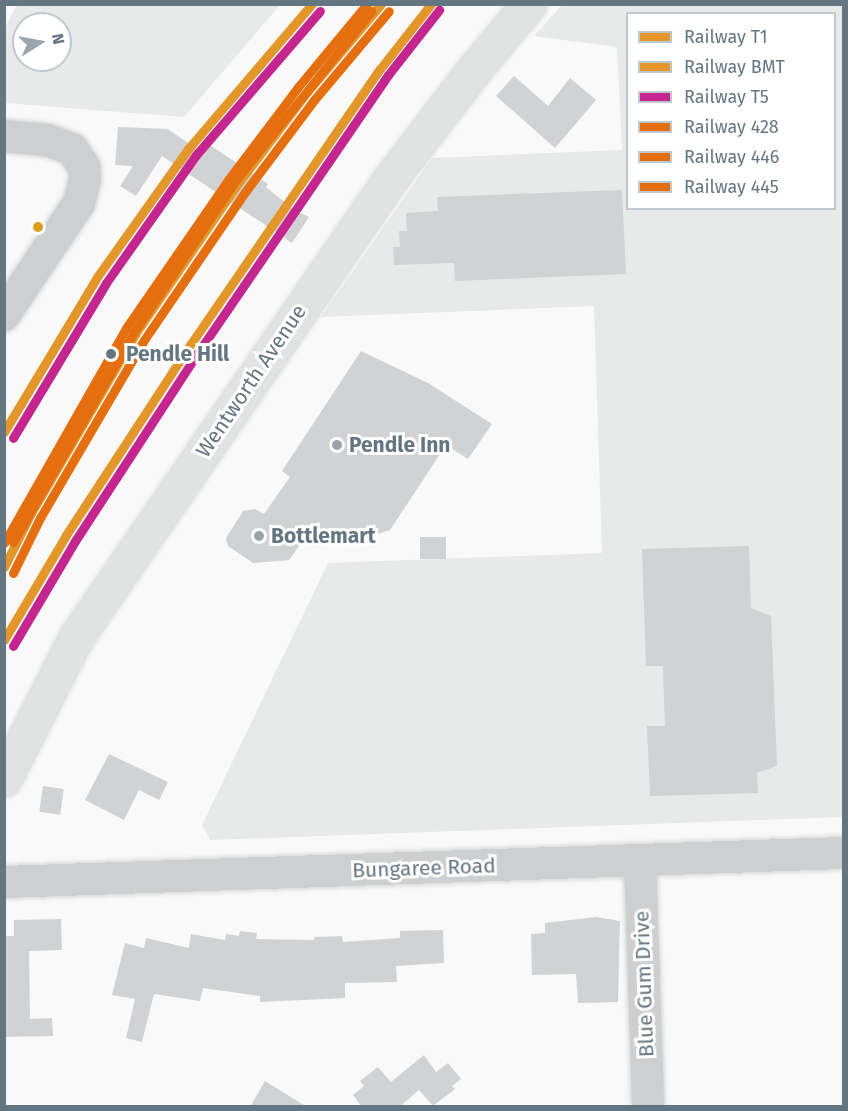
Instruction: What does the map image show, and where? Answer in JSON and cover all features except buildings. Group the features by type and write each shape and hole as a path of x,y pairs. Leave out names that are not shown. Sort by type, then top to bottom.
{"main road":[{"name":"Wentworth Avenue","path":"4,779 77,636 391,178 477,66 529,4"}],"street":[{"path":"4,136 47,140 72,149 84,167 85,179 79,203 4,315"},
{"name":"Bungaree Road","path":"4,882 843,854"},
{"name":"Blue Gum Drive","path":"640,861 648,1107"}],"shaded area":[{"path":"17,4 280,5 184,117 5,103 5,27 12,14 12,72 72,72 72,12 13,12"},
{"path":"562,5 843,5 843,817 210,840 202,825 328,563 602,553 594,306 321,317 432,158 622,150 617,47 534,36"}],"rail line":[{"name":"T1","path":"4,432 97,277 188,149 312,4"},
{"name":"446","path":"4,543 126,328 228,180 298,87 367,4"},
{"name":"BMT","path":"4,567 31,513 135,334 236,186 306,93 381,4"},
{"name":"T1","path":"4,640 66,535 190,345 380,69 431,4"},
{"name":"T5","path":"13,646 75,541 199,351 388,75 439,10"},
{"name":"T5","path":"13,438 106,283 196,155 320,11"},
{"name":"445","path":"13,542 134,332 235,181 371,11"},
{"name":"428","path":"13,573 40,518 144,340 245,192 314,100 389,11"}],"place":[{"name":"Pendle Hill","path":"111,354"},
{"name":"Pendle Inn","path":"337,445"},
{"name":"Bottlemart","path":"259,536"}]}
